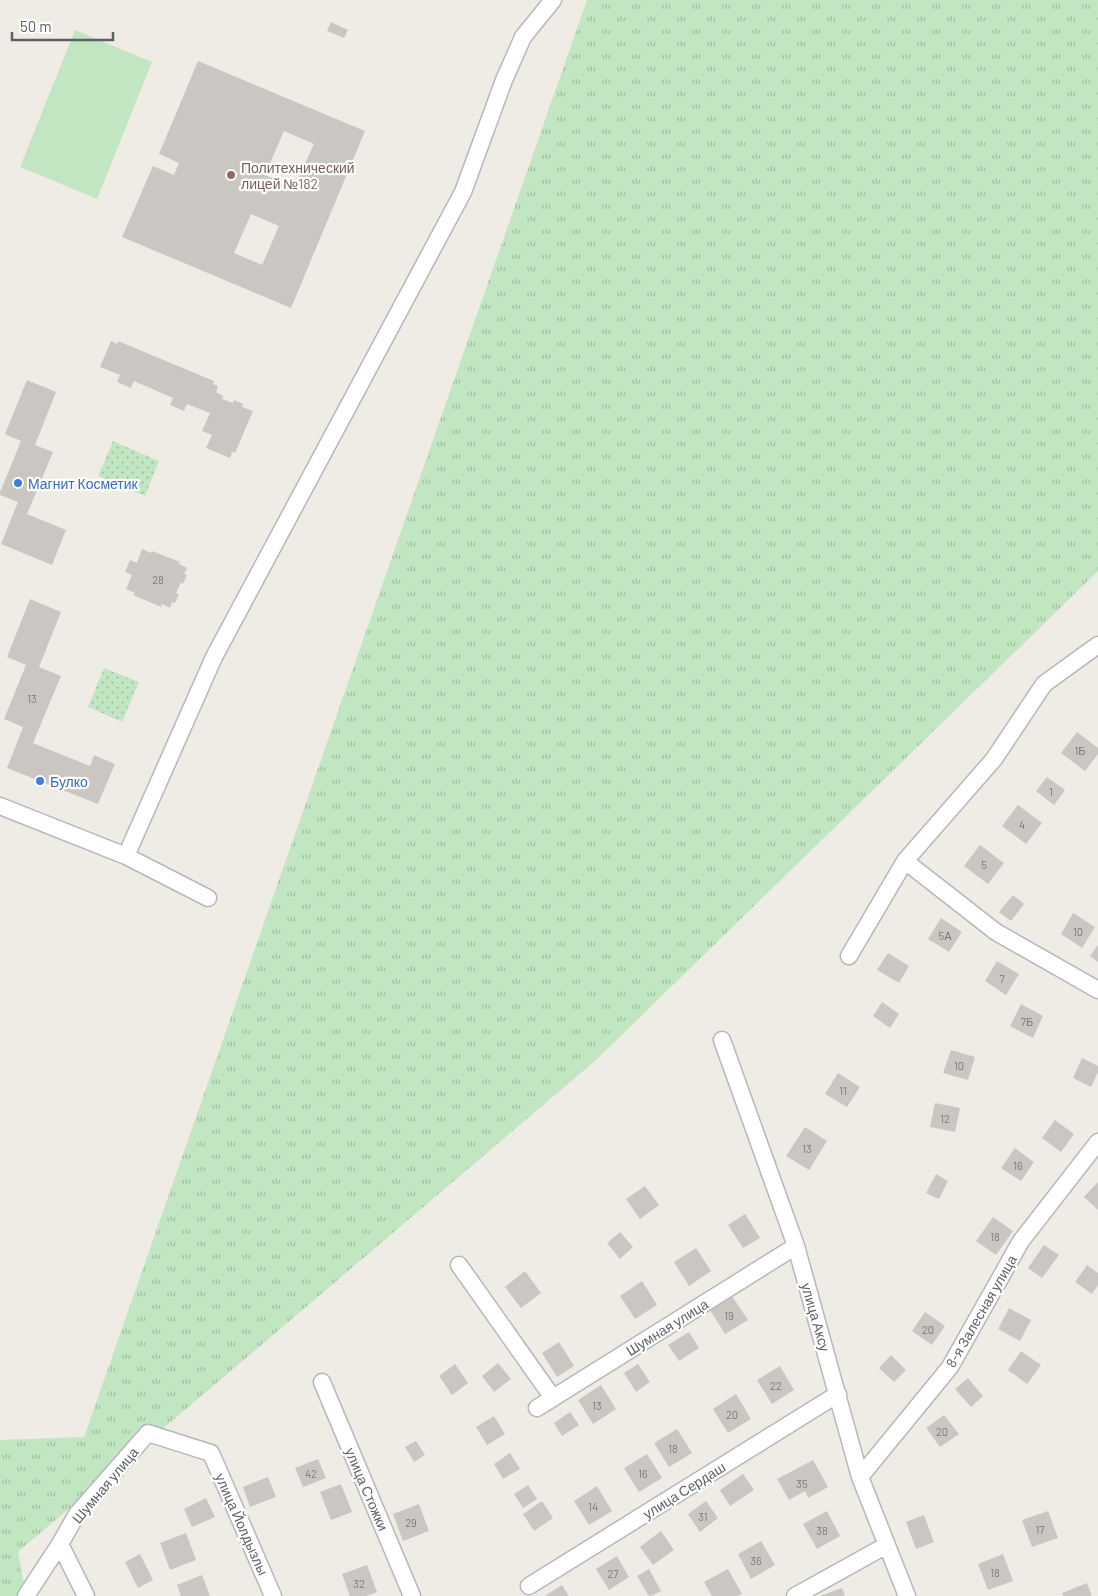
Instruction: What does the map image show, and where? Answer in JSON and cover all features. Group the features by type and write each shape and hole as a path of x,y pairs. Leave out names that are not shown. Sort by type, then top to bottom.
{"street":[{"path":"126,856 214,657 463,192 504,80 523,36 553,0"},
{"path":"849,956 905,861 994,759 1044,684 1098,645"},
{"path":"0,806 126,856 208,898"},
{"path":"905,861 996,932 1098,990"},
{"name":"улица Аксу","path":"722,1040 796,1246 860,1477 907,1596"},
{"name":"8-я Залесная улица","path":"860,1477 950,1366 1021,1241 1098,1142"},
{"name":"Шумная улица","path":"537,1408 796,1246"},
{"path":"459,1265 553,1398"},
{"name":"улица Стожки","path":"322,1382 412,1596"},
{"name":"улица Сердаш","path":"529,1586 838,1394"},
{"name":"Шумная улица","path":"60,1544 77,1514 148,1433 211,1453"},
{"name":"улица Йолдызлы","path":"211,1453 273,1596"},
{"path":"26,1596 60,1544"},
{"path":"60,1544 86,1596"},
{"path":"795,1596 887,1545"}],"green space":[{"path":"587,0 1098,0 1098,571 595,1061 18,1552 26,1596 0,1596 0,1440 84,1437"},
{"path":"75,30 152,62 97,199 20,167"},
{"path":"113,441 159,461 145,496 98,476"},
{"path":"104,668 139,682 122,722 88,707"}],"building":[{"path":"331,22 348,30 344,38 327,31"},
{"path":"198,61 365,131 291,308 122,237 153,166 174,175 179,163 159,154","holes":["284,131 314,144 294,188 265,175","251,214 279,226 262,265 234,253"]},
{"path":"111,341 117,344 118,341 214,381 213,384 218,386 216,392 223,396 222,399 233,403 234,400 243,404 242,407 253,411 235,453 232,452 230,458 206,448 212,435 202,431 210,413 187,404 184,411 170,405 173,398 134,381 131,388 117,382 120,375 100,367"},
{"path":"27,380 56,392 35,445 53,452 27,514 66,530 52,565 1,544 18,502 0,495 0,492 21,441 5,434"},
{"path":"142,549 180,562 179,564 187,568 184,574 187,575 176,593 179,594 175,603 172,602 170,608 162,604 161,607 133,595 135,593 126,589 132,575 125,572 130,560 137,563"},
{"path":"30,599 61,612 39,667 61,676 33,743 90,766 94,755 115,764 98,804 7,768 23,727 4,719 26,665 7,657"},
{"path":"1077,732 1098,748 1098,754 1085,771 1061,753"},
{"path":"1047,777 1065,790 1054,805 1036,791"},
{"path":"1018,805 1042,823 1026,844 1002,826"},
{"path":"980,845 1004,863 988,884 964,866"},
{"path":"1013,895 1024,904 1011,921 999,912"},
{"path":"1073,913 1095,927 1082,948 1061,934"},
{"path":"941,918 962,932 949,952 928,939"},
{"path":"1098,945 1098,962 1090,956"},
{"path":"888,953 909,966 899,983 877,970"},
{"path":"997,961 1019,974 1006,995 985,981"},
{"path":"882,1002 899,1014 890,1028 873,1016"},
{"path":"1021,1004 1043,1016 1033,1038 1010,1026"},
{"path":"951,1050 975,1057 968,1080 943,1073"},
{"path":"1082,1058 1098,1066 1098,1072 1091,1087 1073,1078"},
{"path":"838,1073 860,1087 847,1107 825,1094"},
{"path":"935,1103 960,1108 955,1132 930,1127"},
{"path":"1055,1120 1074,1134 1061,1152 1042,1138"},
{"path":"805,1127 827,1141 809,1170 786,1156"},
{"path":"1015,1148 1034,1162 1021,1181 1001,1168"},
{"path":"936,1174 948,1181 939,1199 926,1193"},
{"path":"1098,1182 1098,1210 1084,1197"},
{"path":"645,1186 659,1205 640,1219 626,1199"},
{"path":"745,1214 760,1238 743,1248 728,1225"},
{"path":"993,1217 1013,1231 996,1255 976,1241"},
{"path":"620,1232 633,1247 620,1259 607,1243"},
{"path":"1044,1245 1059,1255 1042,1278 1028,1268"},
{"path":"696,1248 711,1271 689,1286 674,1262"},
{"path":"1087,1265 1098,1273 1098,1285 1092,1294 1075,1282"},
{"path":"525,1271 541,1293 521,1308 505,1287"},
{"path":"642,1281 657,1305 635,1319 620,1296"},
{"path":"732,1296 748,1320 725,1334 710,1310"},
{"path":"1009,1308 1031,1320 1020,1341 998,1329"},
{"path":"925,1312 945,1326 932,1345 912,1331"},
{"path":"689,1332 699,1348 679,1361 668,1345"},
{"path":"559,1342 574,1366 557,1377 542,1353"},
{"path":"1021,1351 1041,1365 1027,1384 1008,1370"},
{"path":"891,1355 906,1370 894,1382 879,1368"},
{"path":"498,1363 511,1379 494,1392 482,1376"},
{"path":"455,1364 468,1383 452,1395 439,1376"},
{"path":"638,1364 650,1382 636,1392 624,1373"},
{"path":"780,1366 794,1390 772,1404 757,1380"},
{"path":"968,1378 983,1396 971,1407 955,1389"},
{"path":"601,1385 616,1409 593,1424 578,1400"},
{"path":"736,1394 751,1419 728,1433 713,1409"},
{"path":"570,1412 579,1425 562,1436 554,1423"},
{"path":"944,1415 959,1434 940,1447 926,1428"},
{"path":"494,1416 505,1434 487,1445 476,1427"},
{"path":"677,1429 692,1453 669,1467 654,1443"},
{"path":"416,1441 425,1455 414,1462 405,1447"},
{"path":"510,1453 520,1469 503,1479 494,1464"},
{"path":"647,1454 662,1478 639,1492 624,1468"},
{"path":"318,1459 326,1478 303,1487 295,1468"},
{"path":"813,1460 828,1487 808,1498 805,1491 789,1500 777,1479"},
{"path":"743,1474 754,1490 730,1506 720,1490"},
{"path":"268,1477 276,1497 250,1507 243,1487"},
{"path":"341,1484 352,1512 331,1520 320,1492"},
{"path":"528,1485 537,1499 523,1508 514,1494"},
{"path":"597,1486 612,1511 589,1525 574,1501"},
{"path":"206,1498 215,1517 192,1527 184,1509"},
{"path":"542,1501 553,1518 534,1531 523,1514"},
{"path":"706,1501 718,1518 700,1532 688,1514"},
{"path":"419,1504 429,1531 403,1541 393,1514"},
{"path":"827,1511 840,1536 817,1549 803,1524"},
{"path":"1048,1511 1058,1538 1032,1547 1022,1520"},
{"path":"924,1515 934,1542 916,1549 906,1522"},
{"path":"661,1531 674,1550 653,1565 640,1547"},
{"path":"186,1533 196,1560 170,1570 160,1543"},
{"path":"761,1541 775,1565 751,1579 738,1554"},
{"path":"140,1554 153,1580 138,1588 125,1562"},
{"path":"1003,1554 1013,1581 988,1590 978,1564"},
{"path":"617,1556 629,1577 609,1590 596,1569"},
{"path":"367,1565 377,1592 366,1596 350,1596 342,1574"},
{"path":"649,1569 661,1591 651,1596 649,1596 637,1576"},
{"path":"728,1569 742,1594 737,1596 712,1596 704,1582"},
{"path":"202,1575 210,1596 181,1596 177,1585"},
{"path":"1087,1583 1092,1596 1063,1596 1062,1593"},
{"path":"562,1585 569,1596 545,1596"},
{"path":"842,1588 845,1596 820,1596"}],"place":[{"name":"Политехнический лицей №182","path":"231,175"},
{"name":"Магнит Косметик","path":"18,483"},
{"name":"Булко","path":"40,781"}]}
